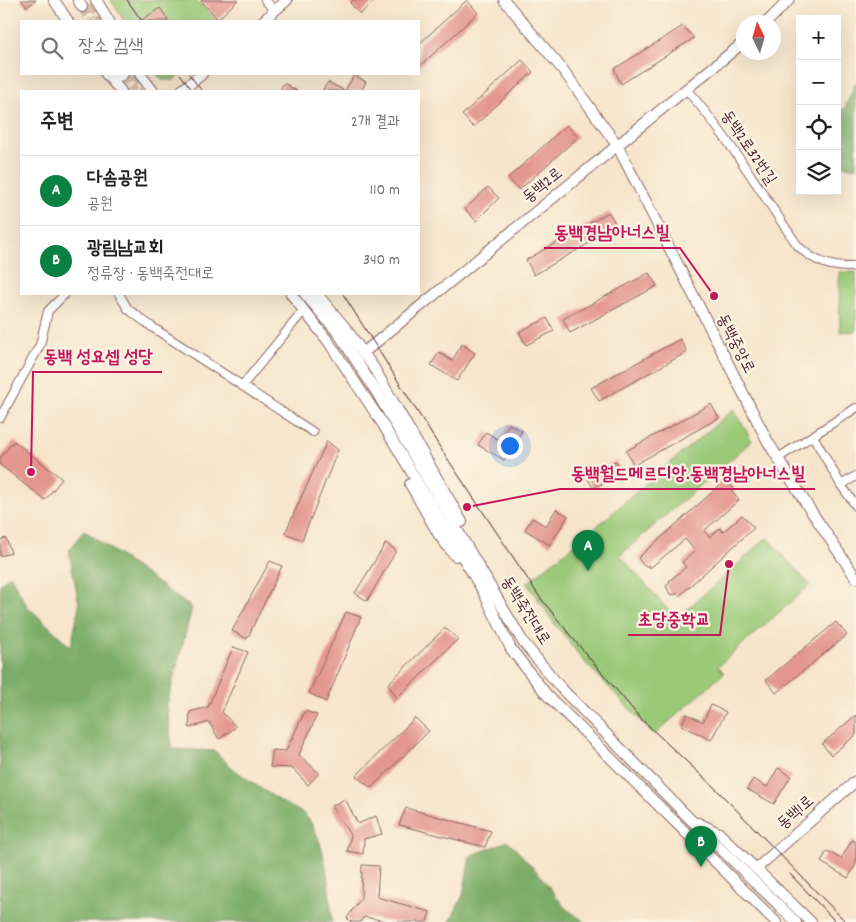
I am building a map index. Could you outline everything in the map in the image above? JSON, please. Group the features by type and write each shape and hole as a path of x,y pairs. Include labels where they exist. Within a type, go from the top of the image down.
{"main road":[{"path":"54,0 67,20"},
{"path":"264,20 287,0"},
{"name":"동백중앙로","path":"504,0 563,70 617,145 760,426 818,522 856,578"},
{"path":"775,15 789,0"},
{"path":"87,2 108,20"},
{"name":"동백2로","path":"363,353 736,48"},
{"path":"108,75 113,78 122,75"},
{"path":"108,75 119,90"},
{"path":"141,75 152,90"},
{"path":"182,90 201,75"},
{"path":"285,295 342,370 380,429 439,535 484,593"},
{"name":"동백죽전대로","path":"292,295 328,341 382,423 484,593 511,649 547,694 776,922"},
{"name":"동백죽전대로","path":"306,295 339,334 377,393 523,642 560,687 690,819 796,922"},
{"path":"318,295 344,326 363,353 400,412 470,537 489,582"},
{"name":"동백1로","path":"757,868 856,781"},
{"path":"690,819 719,833 811,922"},
{"path":"738,885 769,922"}],"street":[{"path":"264,0 275,11"},
{"name":"동백2로32번길","path":"686,89 707,112 802,250 815,260 825,264 842,268 856,267"},
{"path":"0,418 40,345 48,312 64,295"},
{"path":"120,295 128,309 152,327 313,432"},
{"path":"242,386 300,315"},
{"path":"778,458 856,408"},
{"path":"813,436 841,485 856,506"},
{"path":"841,485 856,476"}],"green space":[{"path":"111,0 197,0 216,20 123,20"},
{"path":"158,75 179,75 174,80 162,80"},
{"path":"856,82 856,168 845,166 841,163 841,110 845,108"},
{"path":"839,272 856,272 856,331 840,332"},
{"path":"734,409 752,441 620,555 676,619 767,538 810,585 718,666 724,673 654,735 583,660 554,623 527,583 608,517"},
{"path":"84,530 192,608 167,704 172,749 215,751 248,780 305,815 318,837 326,866 332,922 0,922 0,584 10,575 28,607 71,647 79,605 69,551"},
{"path":"508,841 540,875 565,908 585,922 450,922 463,895 470,856"}],"building":[{"path":"21,0 36,0 27,7"},
{"path":"202,0 238,0 218,19"},
{"path":"353,0 376,0 360,14 350,3"},
{"path":"467,0 478,13 420,66 420,43"},
{"path":"160,8 168,20 142,20"},
{"path":"683,26 694,38 621,84 614,69"},
{"path":"522,60 533,72 473,127 462,115"},
{"path":"354,75 366,82 362,90 346,90"},
{"path":"328,82 343,90 323,90"},
{"path":"284,83 295,90 280,90"},
{"path":"567,125 578,137 519,190 508,178"},
{"path":"488,187 499,198 476,221 465,209"},
{"path":"609,212 617,227 534,275 526,260"},
{"path":"649,273 657,286 570,333 563,319"},
{"path":"547,318 554,331 526,345 519,332"},
{"path":"680,339 687,352 599,401 591,388"},
{"path":"462,344 475,353 457,381 431,365 439,352 452,361"},
{"path":"711,404 719,418 634,465 626,451"},
{"path":"509,424 522,431 504,460 478,445 486,432 499,440"},
{"path":"14,441 62,479 45,500 0,465 0,458"},
{"path":"327,441 338,450 302,540 285,533"},
{"path":"616,461 622,474 593,488 586,475"},
{"path":"726,480 734,489 732,491 739,500 704,531 710,537 720,528 723,532 742,515 754,528 679,596 677,593 674,595 670,594 666,586 670,583 669,581 686,567 682,562 695,551 685,539 650,568 648,565 646,567 643,565 638,558"},
{"path":"556,509 568,516 550,545 525,530 532,518 546,526"},
{"path":"6,538 11,553 0,556 0,540"},
{"path":"386,543 396,551 367,601 355,593"},
{"path":"270,561 282,566 247,639 232,631"},
{"path":"346,612 361,617 326,702 309,693"},
{"path":"836,622 847,635 776,693 766,680"},
{"path":"445,628 458,639 397,698 388,684"},
{"path":"233,647 248,652 222,712 236,727 219,739 209,722 189,728 190,712 208,707"},
{"path":"711,705 726,712 711,740 681,725 687,714 703,722"},
{"path":"305,711 317,715 299,755 319,773 308,785 292,768 270,767 273,750 286,751"},
{"path":"856,715 856,735 831,755 822,744"},
{"path":"415,718 429,731 371,788 356,776"},
{"path":"778,768 791,776 774,804 747,789 753,779 767,787"},
{"path":"345,799 358,824 376,816 382,834 364,839 363,854 347,851 351,836 331,806"},
{"path":"406,808 491,831 485,847 399,825"},
{"path":"852,840 856,842 856,864 848,878 821,862 827,851 841,859"},
{"path":"362,865 379,866 377,897 430,912 427,922 392,922 364,917 360,922 351,922 347,918 361,898"}],"tunnel":[{"path":"92,3 101,20"},
{"path":"82,7 90,20"},
{"path":"124,75 133,90"},
{"path":"135,75 144,90"}],"tram line":[{"path":"127,0 141,20"},
{"path":"181,75 192,90"},
{"path":"190,75 201,90"},
{"path":"344,295 441,449 539,596 570,635 641,719 715,788 846,922"},
{"path":"790,874 836,922"}],"place":[{"name":"동백경남아너스빌","path":"714,296"},
{"name":"동백 성요셉 성당","path":"31,472"},
{"name":"동백월드메르디앙.동백경남아너스빌","path":"467,507"},
{"name":"초당중학교","path":"729,564"},
{"name":"다솜공원","path":"588,571"},
{"name":"광림남교회","path":"701,867"}]}
